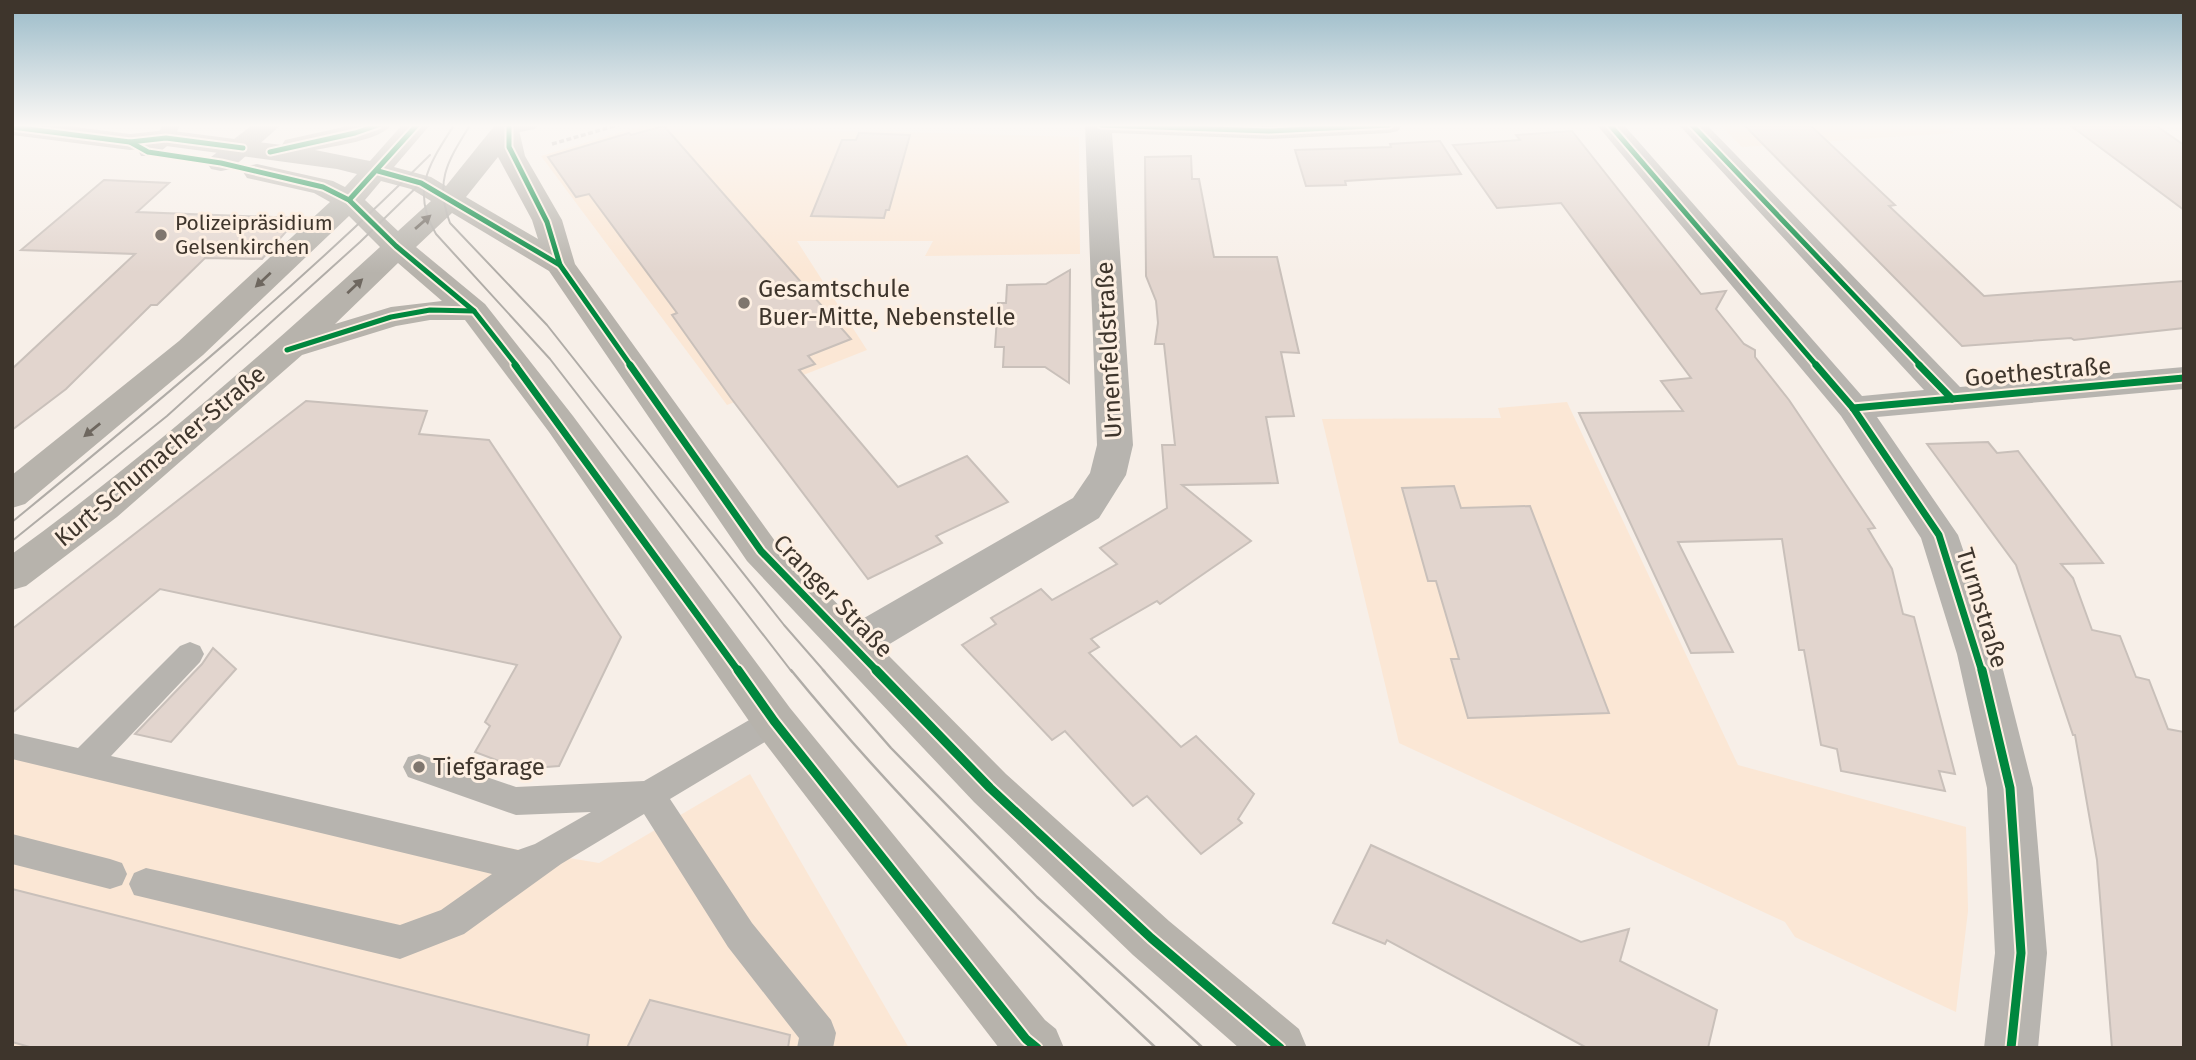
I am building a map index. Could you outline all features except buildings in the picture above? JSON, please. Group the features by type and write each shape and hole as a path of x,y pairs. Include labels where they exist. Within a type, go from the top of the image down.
{"main road":[{"path":"300,174 349,200 396,246 474,311 561,424 774,721 1026,1039 1037,1048"},
{"path":"12,495 191,348 375,174"},
{"name":"Cranger Straße","path":"390,174 421,183 504,229 528,248 560,265 761,551 990,788 1151,938 1280,1048"},
{"name":"Kurt-Schumacher-Straße","path":"12,575 104,507 287,350 474,174"},
{"path":"530,174 560,265"},
{"path":"287,350 391,317 430,310 474,311"}],"street":[{"name":"Urnenfeldstraße","path":"853,645 1086,508 1108,475 1115,444 1101,174"},
{"name":"Turmstraße","path":"1652,174 1853,408 1939,535 1978,654 2010,788 2021,953 2011,1048"},
{"path":"1739,174 1952,399"},
{"name":"Goethestraße","path":"1853,408 2184,378"}],"lane":[{"path":"83,764 190,654"},
{"path":"146,884 400,942 453,922 549,853 774,721"},
{"path":"12,746 518,865 549,853"},
{"path":"419,767 516,801 649,795"},
{"path":"649,795 740,935 818,1033 815,1048"},
{"path":"12,849 110,874"}],"shaded area":[{"name":"Gesamtschule Buer-Mitte, Nebenstelle","path":"555,174 1079,174 1080,254 925,256 933,241 797,241 867,350 727,405"},
{"path":"1567,402 1738,765 1966,827 1968,911 1956,1012 1795,937 1785,922 1399,743 1322,419 1501,418 1498,408"},
{"path":"12,737 515,849 599,863 750,774 909,1048 12,1048"}],"tram line":[{"path":"12,522 278,298 410,174"},
{"path":"427,174 424,204 436,234 550,359 792,672"},
{"path":"445,174 443,195 450,223 547,325 784,625 825,672"},
{"path":"12,541 167,416 360,242 425,179"},
{"path":"791,670 877,770 967,865 1156,1048"},
{"path":"823,670 891,748 1037,897 1203,1048"}],"cycle path":[{"path":"270,174 323,187 349,200 396,246 474,311 561,424 774,721 1026,1039 1037,1048"},
{"path":"349,200 372,174"},
{"path":"390,174 421,183 560,265 761,551 990,788 1151,938 1280,1048"},
{"path":"520,174 547,222 560,265"},
{"path":"1652,174 1853,408 1939,535 1978,654 2010,788 2021,953 2011,1048"},
{"path":"1739,174 1952,399"},
{"path":"287,350 391,317 430,310 474,311"},
{"path":"1853,408 2184,378"}],"place":[{"name":"Polizeipräsidium Gelsenkirchen","path":"161,235"},
{"name":"Gesamtschule Buer-Mitte, Nebenstelle","path":"744,303"},
{"name":"Tiefgarage","path":"419,767"}]}
